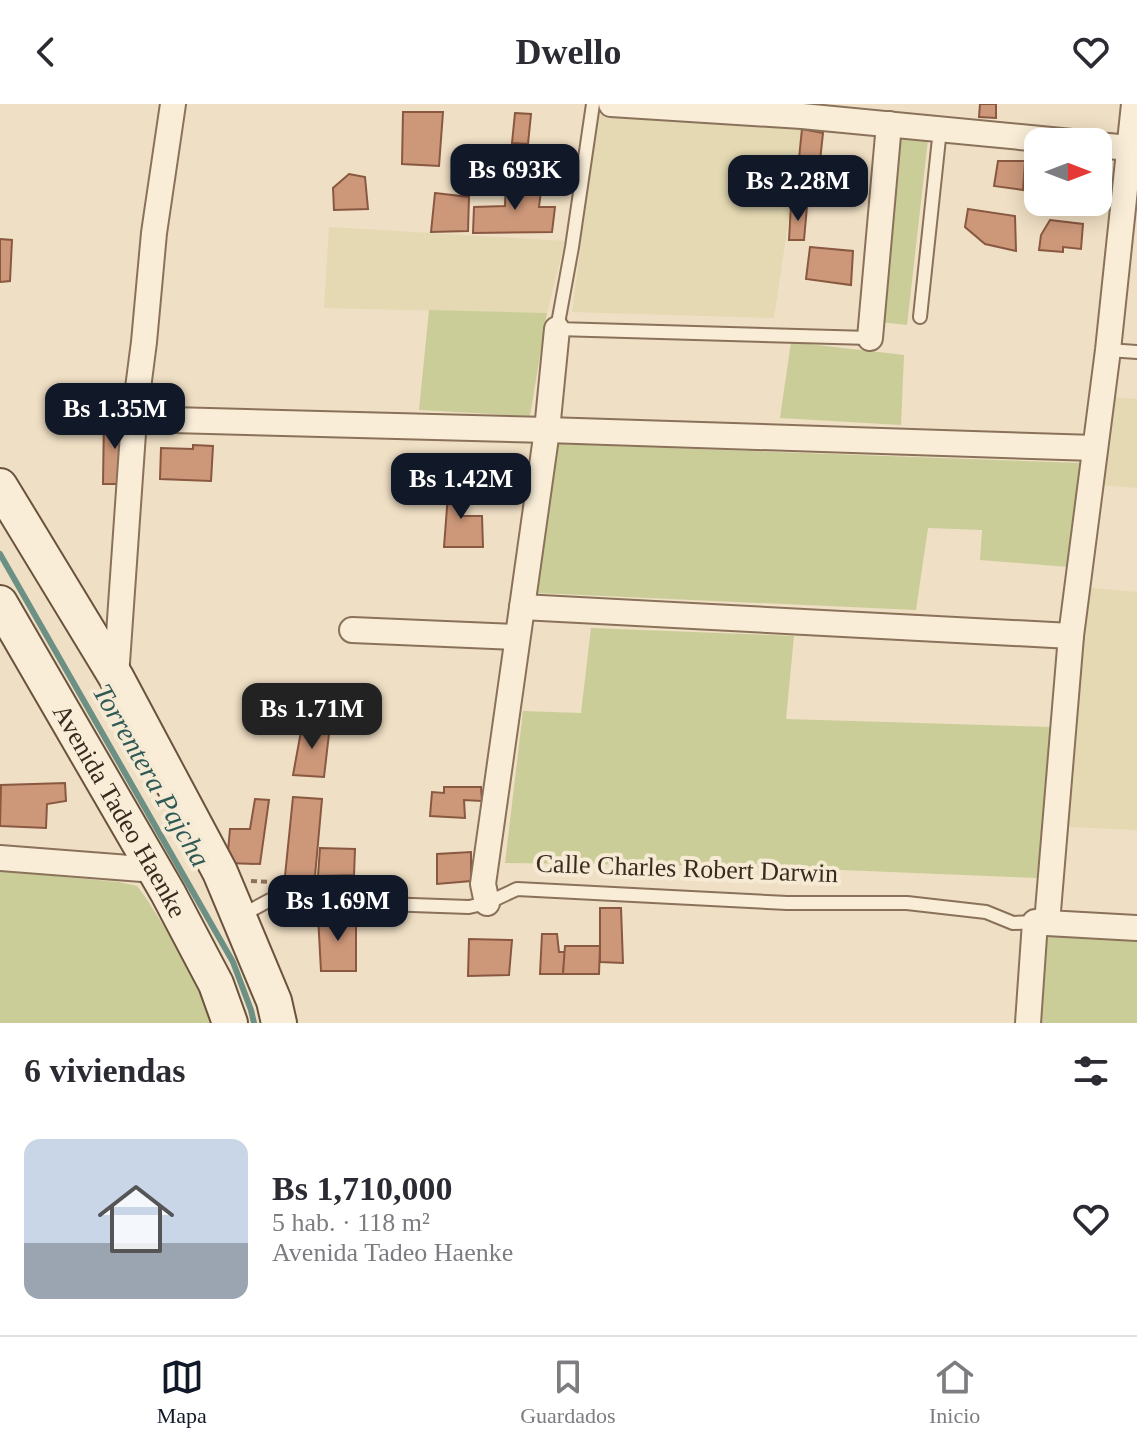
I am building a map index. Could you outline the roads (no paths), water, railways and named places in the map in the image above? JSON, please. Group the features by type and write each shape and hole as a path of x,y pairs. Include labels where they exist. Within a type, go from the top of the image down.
{"main road":[{"name":"Avenida Tadeo Haenke","path":"0,486 116,677 220,872 274,1001 279,1023"},
{"name":"Avenida Tadeo Haenke","path":"0,603 155,870 216,984 230,1023"}],"street":[{"path":"116,677 134,419 154,233 173,104"},
{"path":"611,104 802,116 1024,137"},
{"path":"1028,1023 1071,636 1135,112"},
{"path":"870,338 889,124"},
{"path":"1112,146 1129,148"},
{"path":"487,903 483,884 547,430 557,329"},
{"path":"134,419 1095,448"},
{"path":"522,607 1071,636"},
{"path":"352,630 517,637"},
{"path":"0,858 155,870"},
{"name":"Calle Charles Robert Darwin","path":"1041,922 1137,928"}],"lane":[{"path":"593,104 557,329 870,338"},
{"path":"920,317 940,129"},
{"path":"1108,350 1137,352"},
{"name":"Calle Charles Robert Darwin","path":"239,917 270,900 469,907 487,903 517,889 787,903 907,903 986,912 1013,923 1041,922"}],"waterway":[{"name":"Torrentera Pajcha","path":"0,554 233,962 254,1023"}]}
